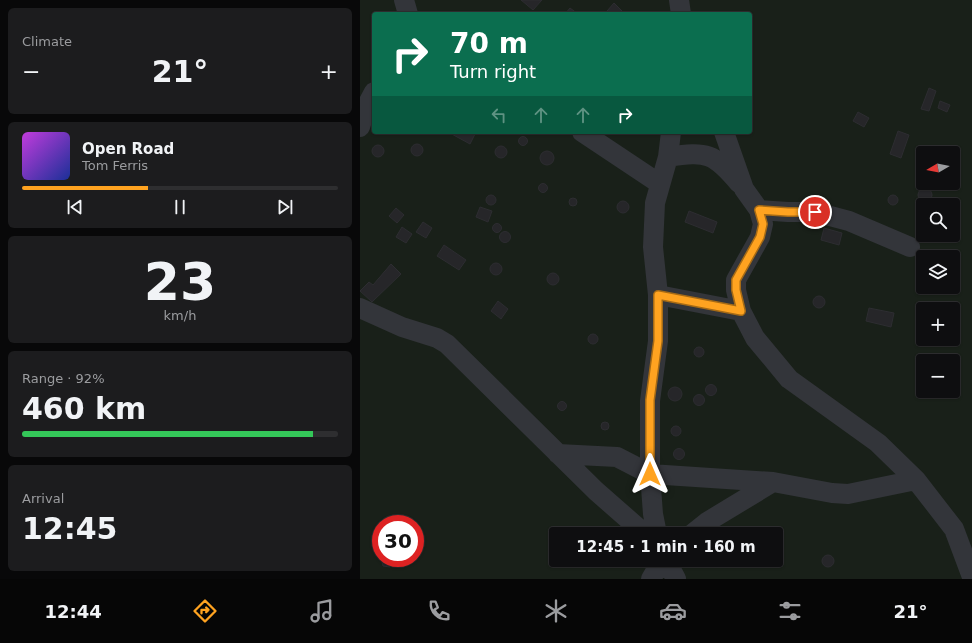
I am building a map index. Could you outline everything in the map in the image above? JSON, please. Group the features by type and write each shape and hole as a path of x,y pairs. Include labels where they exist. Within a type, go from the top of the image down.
{"street":[{"path":"404,0 407,12"},
{"path":"360,127 366,106 372,96"},
{"path":"585,134 660,184"},
{"path":"656,527 653,514 650,474 650,400 658,341 658,295 653,247 655,203 668,157 670,134"},
{"path":"725,134 744,189"},
{"path":"668,157 686,154 706,154 720,163 744,189 759,210 763,224 760,237 736,280 736,290 741,311 754,338 789,379 878,443 916,480 954,529 972,577"},
{"path":"759,210 815,212 849,221 910,247"},
{"path":"658,295 741,311"},
{"path":"360,308 402,328 437,338 447,344 558,454 637,527"},
{"path":"558,454 617,457 650,474 773,482 832,493 848,494 916,480"},
{"path":"700,527 773,482"},
{"path":"652,579 658,567"},
{"path":"670,567 676,579"}],"shaded area":[{"path":"360,0 972,0 972,579 360,579"}],"building":[{"path":"521,0 542,0 533,10"},
{"path":"614,3 623,12 608,12 607,11"},
{"path":"570,8 575,12 567,12"},
{"path":"929,88 936,91 929,111 921,109"},
{"path":"940,101 950,105 947,112 938,108"},
{"path":"858,112 869,118 864,127 853,121"},
{"path":"898,131 909,135 901,158 890,154"},
{"path":"452,134 475,134 470,144"},
{"path":"523,136 528,141 523,146 518,141"},
{"path":"415,144 419,144 423,150 419,156 415,156 411,152 411,148"},
{"path":"376,145 380,145 384,151 380,157 376,157 372,153 372,149"},
{"path":"501,146 505,148 507,152 505,156 501,158 497,156 495,152 497,148"},
{"path":"544,151 550,151 554,155 554,161 550,165 544,165 540,161 540,155"},
{"path":"543,183 548,188 543,193 538,188"},
{"path":"920,190 930,190 932,192 932,198 918,198 918,192"},
{"path":"491,195 496,200 491,205 486,200"},
{"path":"891,195 895,195 897,196 897,204 891,205 888,202 888,198"},
{"path":"571,198 575,198 577,202 575,206 571,206 569,204 569,200"},
{"path":"625,201 628,202 628,212 621,213 618,212 617,205 618,202"},
{"path":"480,207 492,211 488,222 476,217"},
{"path":"396,208 404,215 397,223 389,216"},
{"path":"689,211 717,222 713,233 685,222"},
{"path":"423,222 432,228 426,238 416,232"},
{"path":"495,224 499,224 501,228 499,232 495,232 493,230 493,226"},
{"path":"402,227 412,234 406,243 396,237"},
{"path":"824,228 842,233 839,245 821,240"},
{"path":"505,231 509,233 511,237 509,241 505,243 501,241 499,237 501,233"},
{"path":"444,245 466,260 459,270 437,256"},
{"path":"494,263 498,263 502,269 498,275 494,275 490,271 490,267"},
{"path":"391,264 401,274 372,302 360,291 369,282 373,285"},
{"path":"553,273 557,275 559,279 557,283 553,285 549,283 547,279 549,275"},
{"path":"821,296 824,297 824,307 817,308 814,307 813,300 814,297"},
{"path":"498,301 508,309 501,319 491,311"},
{"path":"869,308 894,313 891,327 866,321"},
{"path":"591,334 595,334 598,339 595,344 591,344 588,341 588,337"},
{"path":"697,347 701,347 703,348 703,356 697,357 694,354 694,350"},
{"path":"711,384 715,386 717,390 715,394 711,396 707,394 705,390 707,386"},
{"path":"675,387 680,389 682,394 680,399 675,401 670,399 668,394 670,389"},
{"path":"697,395 701,395 703,396 703,404 697,405 694,402 694,398"},
{"path":"560,402 564,402 566,406 564,410 560,410 558,408 558,404"},
{"path":"603,422 607,422 609,426 607,430 603,430 601,428 601,424"},
{"path":"676,426 681,431 676,436 671,431"},
{"path":"677,449 681,449 683,450 683,458 677,459 674,456 674,452"},
{"path":"828,555 832,557 834,561 832,565 828,567 824,565 822,561 824,557"}],"route":[{"path":"650,474 650,400 658,341 658,295 741,311 736,290 736,280 760,237 763,224 759,210 815,212"}]}
